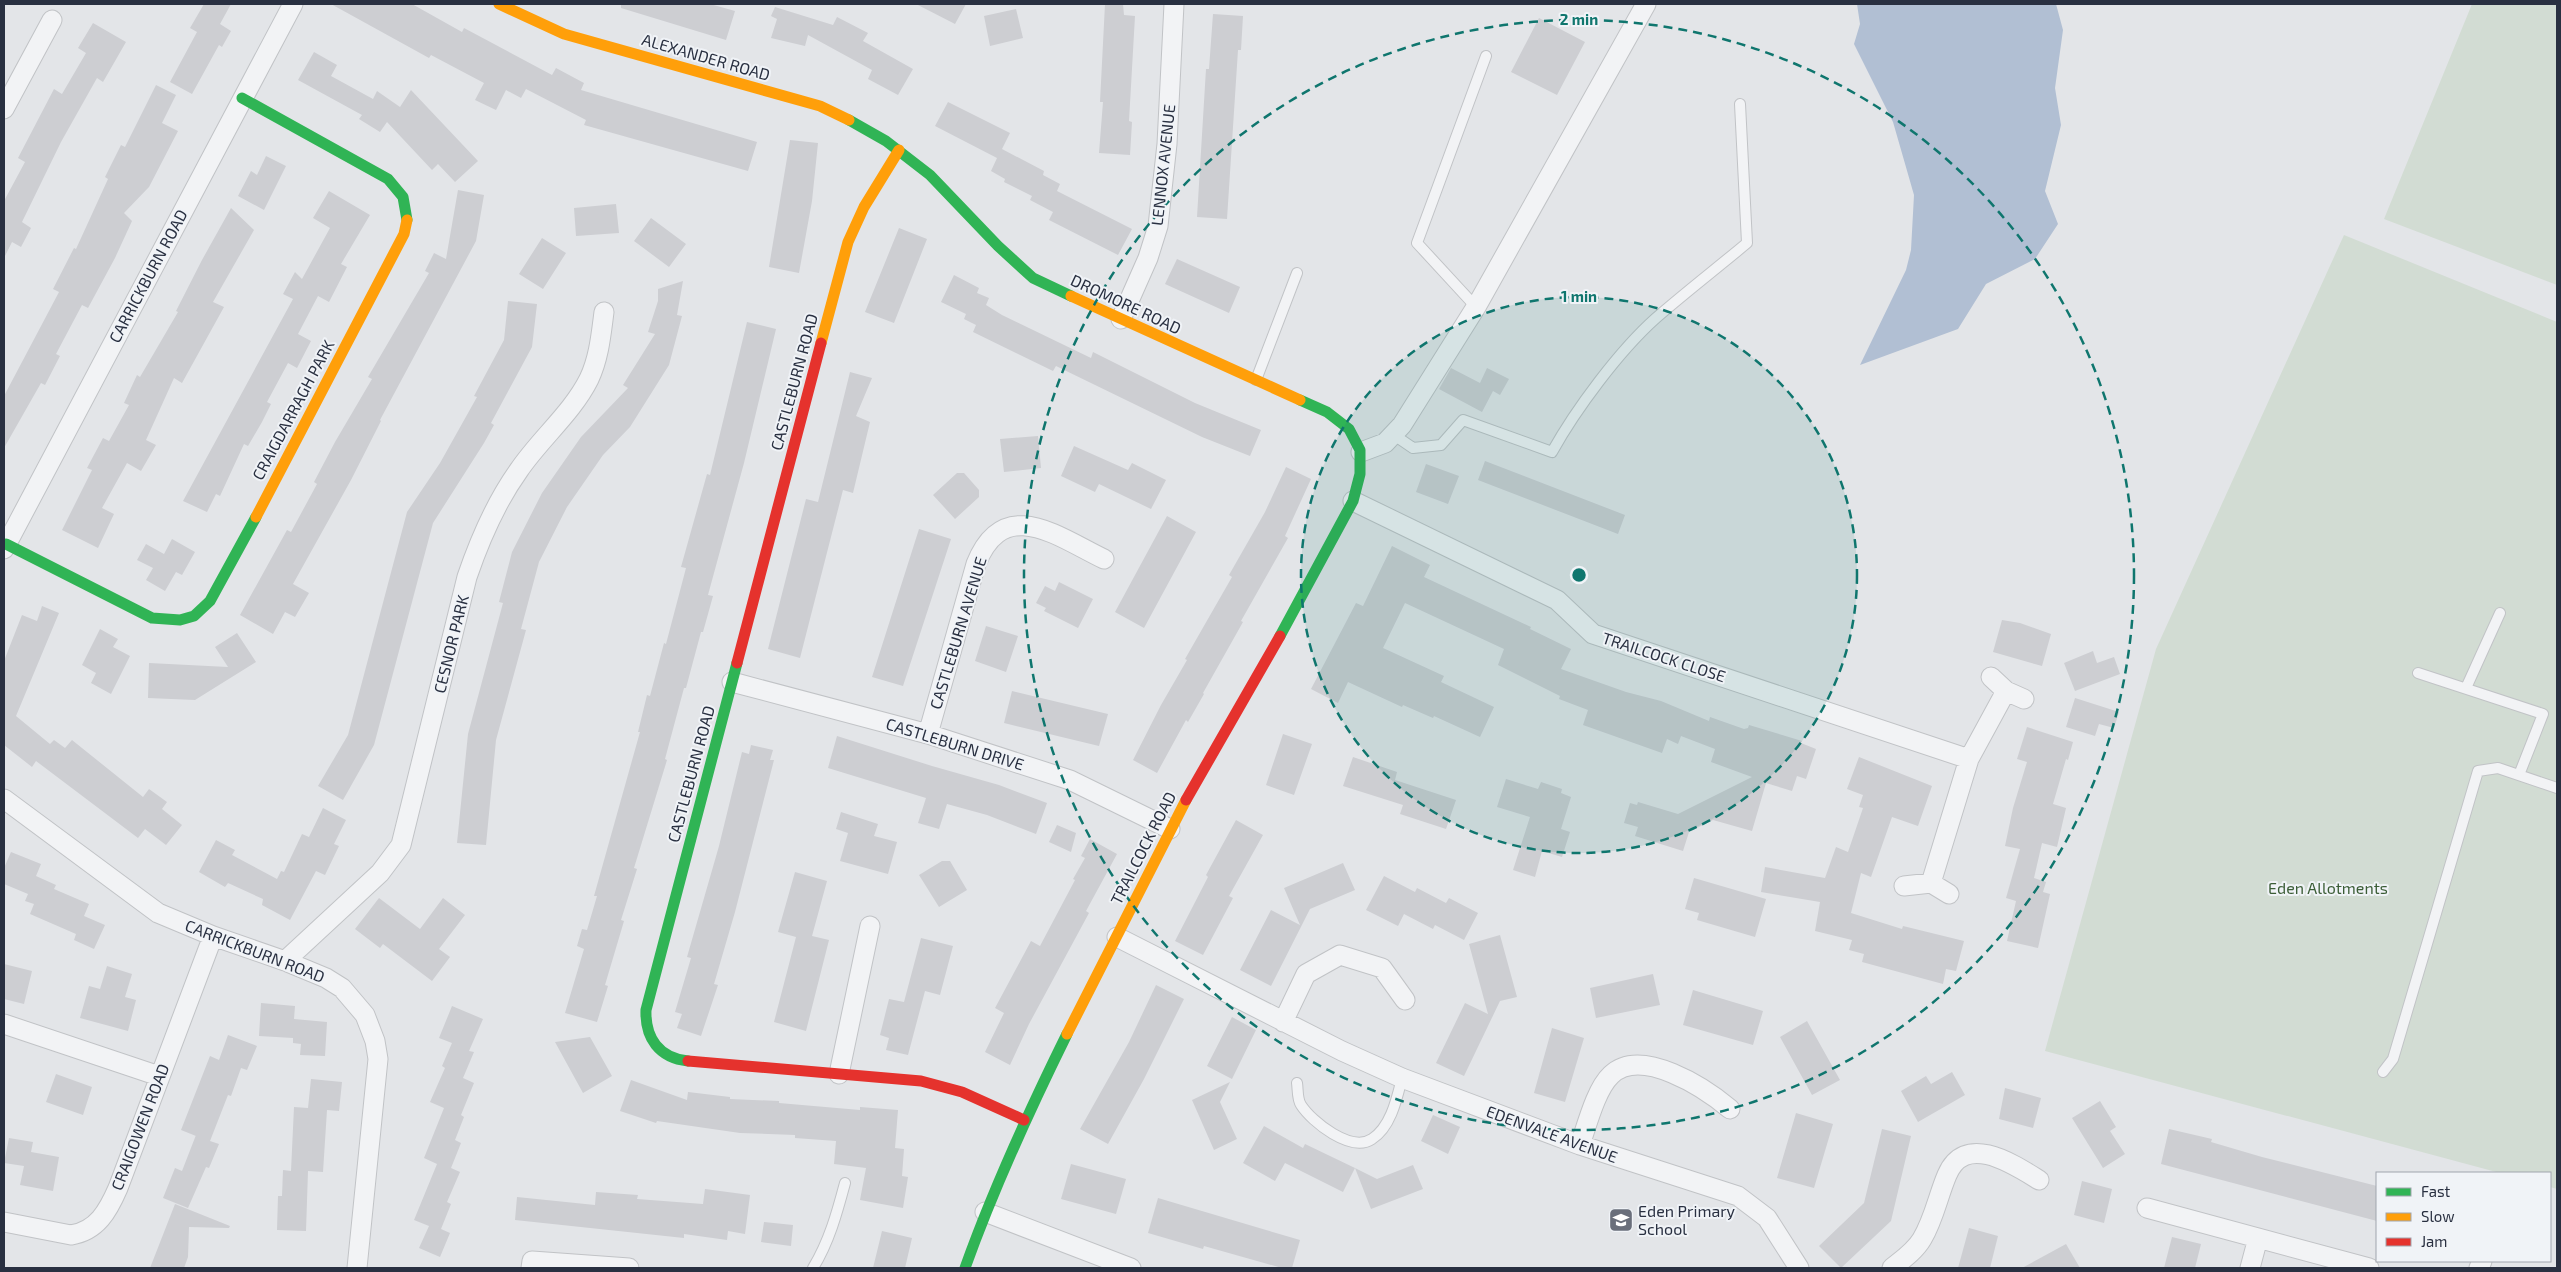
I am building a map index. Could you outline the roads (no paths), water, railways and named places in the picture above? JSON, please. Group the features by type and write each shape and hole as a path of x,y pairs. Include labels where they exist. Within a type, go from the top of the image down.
{"street":[{"name":"CARRICKBURN ROAD","path":"5,547 293,4"},
{"name":"LENNOX AVENUE","path":"1121,319 1148,258 1158,226 1166,153 1174,4"},
{"path":"1361,452 1385,443 1394,435 1476,307 1646,4"},
{"name":"ALEXANDER ROAD","path":"507,5 564,34 820,106 845,117 899,150"},
{"path":"4,109 52,20"},
{"name":"CRAIGDARRAGH PARK","path":"5,547 152,618 180,620 194,616 210,601 218,589 404,234 408,217 405,198 388,179 242,98"},
{"name":"DROMORE ROAD","path":"899,150 944,188 999,248 1033,278 1339,419 1354,435 1361,452"},
{"name":"CASTLEBURN ROAD","path":"899,150 864,207 848,242 648,1000 646,1028 661,1051 679,1060 886,1077 935,1084 980,1099 1024,1120"},
{"name":"CESNOR PARK","path":"285,961 380,873 401,845 476,550 492,515 517,472 587,383 598,355 604,312"},
{"name":"TRAILCOCK ROAD","path":"965,1268 985,1212 1024,1120 1170,829 1211,754 1257,680 1353,501 1361,475 1361,452"},
{"name":"TRAILCOCK CLOSE","path":"1353,501 1557,600 1594,634 1969,758"},
{"name":"CASTLEBURN AVENUE","path":"928,734 976,564 993,536 1008,526 1028,525 1040,528 1104,559"},
{"path":"1991,677 2006,691 2024,699"},
{"name":"CASTLEBURN DRIVE","path":"732,682 928,734 1070,780 1170,829"},
{"path":"1931,883 1969,758 2006,691"},
{"name":"CARRICKBURN ROAD","path":"4,799 158,913 213,936 285,961 326,978 342,988 365,1015 375,1041 378,1071 357,1268"},
{"path":"1904,886 1931,883 1949,894"},
{"path":"839,1074 870,926"},
{"name":"CRAIGOWEN ROAD","path":"5,1225 61,1234 81,1233 93,1227 112,1202 213,936"},
{"name":"EDENVALE AVENUE","path":"1117,937 1283,1022 1402,1078 1580,1145 1738,1196 1767,1218 1799,1268"},
{"path":"1283,1022 1306,974 1340,955 1382,968 1405,1000"},
{"path":"4,1024 159,1076"},
{"path":"1580,1145 1605,1081 1621,1067 1633,1064 1656,1068 1695,1085 1730,1109"},
{"path":"1892,1268 1905,1258 1923,1238 1948,1173 1961,1157 1976,1153 1994,1156 2016,1166 2038,1180"},
{"path":"2147,1208 2369,1268"},
{"path":"985,1212 1101,1263 1131,1268"},
{"path":"2250,1268 2258,1238"},
{"path":"532,1265 630,1268"}],"lane":[{"path":"1476,307 1418,243 1486,56"},
{"path":"1394,435 1413,448 1441,445 1463,420 1552,452 1565,428 1616,363 1655,319 1748,243 1740,104"},
{"path":"1255,380 1297,273"},
{"path":"2466,688 2500,613"},
{"path":"2418,673 2543,714 2519,775"},
{"path":"2383,1072 2393,1059 2478,771 2498,768 2557,788"},
{"path":"1297,1082 1300,1103 1314,1121 1335,1135 1355,1143 1372,1140 1385,1125 1395,1104 1402,1078"},
{"path":"813,1268 821,1255 836,1218 844,1183"}],"water":[{"path":"1857,4 2056,4 2063,30 2055,88 2061,125 2045,191 2058,224 2035,259 1986,284 1958,329 1860,365 1906,270 1911,250 1914,195 1893,122 1854,44 1860,24"}],"place":[{"name":"Eden Primary School","path":"1621,1220"}],"park label":[{"name":"Eden Allotments","path":"2328,888"}]}
